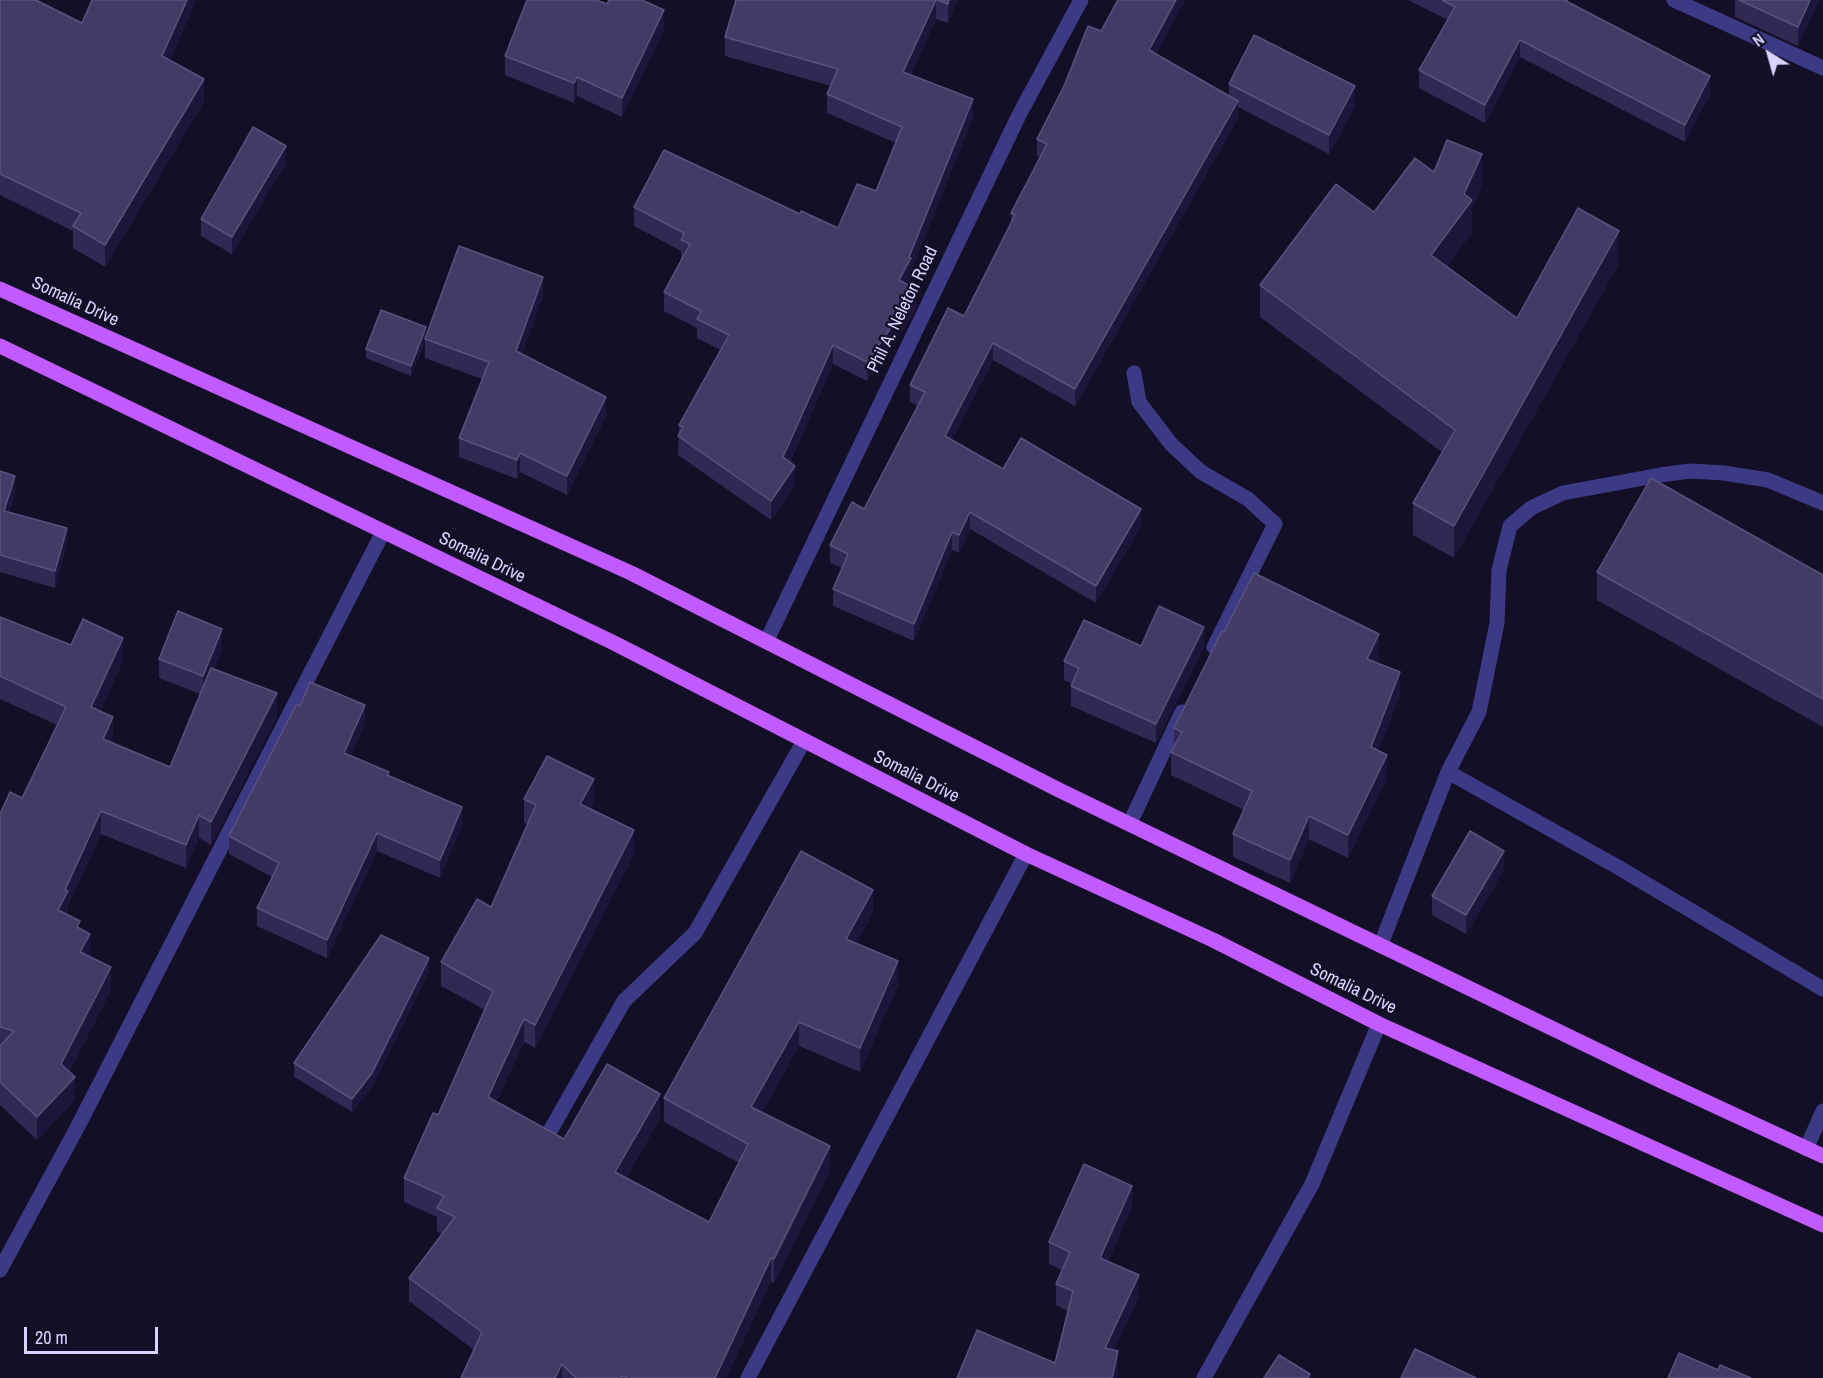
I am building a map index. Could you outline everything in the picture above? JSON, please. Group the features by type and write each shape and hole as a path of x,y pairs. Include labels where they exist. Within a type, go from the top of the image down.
{"main road":[{"name":"Somalia Drive","path":"0,289 631,573 1061,791 1646,1074 1823,1156"},
{"name":"Somalia Drive","path":"0,346 614,643 1026,854 1213,940 1379,1024 1823,1225"}],"street":[{"name":"Phil A. Neleton Road","path":"767,640 1019,115 1081,0"},
{"path":"1683,2 1823,69"},
{"path":"1134,373 1139,402 1171,444 1201,472 1248,499 1275,524 1206,664"},
{"path":"1381,944 1448,772 1479,712 1497,623 1499,570 1510,526 1531,508 1563,493 1660,474 1690,471 1724,473 1768,480 1823,503"},
{"path":"0,1270 77,1128 384,532"},
{"path":"1130,824 1148,781 1191,695"},
{"path":"550,1131 624,1001 695,933 804,741"},
{"path":"1448,772 1616,866 1823,989"},
{"path":"748,1378 1026,854"},
{"path":"1204,1378 1312,1184 1379,1024"},
{"path":"1806,1149 1823,1111"}],"building":[{"path":"0,0 36,0 82,23 92,0 187,0 162,56 204,79 105,245 73,226 81,213 0,174"},
{"path":"527,0 596,0 607,4 609,0 642,0 664,10 622,98 577,77 574,83 505,56"},
{"path":"736,0 936,0 903,72 973,99 909,257 911,258 899,280 916,289 911,299 867,362 833,345 783,457 795,466 771,501 678,436 683,427 679,425 729,335 697,319 701,311 664,292 690,244 681,240 684,233 634,207 664,150 800,214 801,211 838,228 857,184 876,191 902,127 827,94 838,69 725,37"},
{"path":"937,0 949,0 948,4"},
{"path":"1118,0 1176,0 1149,50 1238,101 1075,389 993,343 945,436 1003,469 1021,438 1141,509 1096,586 970,512 959,535 952,532 914,624 833,589 848,554 830,545 852,502 864,509 925,392 910,385 948,308 964,316 1015,215 1011,213 1047,144 1037,139 1064,86 1088,26 1101,31"},
{"path":"1442,0 1567,0 1710,76 1685,125 1520,40 1485,105 1419,70 1455,7"},
{"path":"1739,0 1810,0 1798,27"},
{"path":"1254,35 1355,86 1329,135 1229,84"},
{"path":"253,127 286,146 232,237 201,219"},
{"path":"1447,140 1482,154 1464,194 1472,200 1431,255 1517,318 1578,208 1619,231 1454,526 1413,503 1455,430 1260,285 1336,184 1374,212 1415,158 1434,172"},
{"path":"459,246 543,277 516,351 606,397 567,476 520,453 517,460 459,438 489,362 425,339"},
{"path":"381,310 426,327 411,366 366,349"},
{"path":"0,471 15,476 4,511 67,528 55,571 0,555"},
{"path":"1651,478 1823,575 1823,699 1597,572"},
{"path":"1254,573 1379,634 1367,659 1400,672 1371,747 1387,755 1348,835 1309,816 1290,860 1233,834 1252,791 1171,752 1182,732 1174,728 1222,631 1224,632"},
{"path":"1159,606 1204,627 1156,724 1071,686 1079,668 1064,661 1084,620 1141,646"},
{"path":"178,611 222,629 203,676 159,659"},
{"path":"0,617 71,645 83,619 123,638 91,707 113,717 103,739 170,767 211,668 277,693 211,822 199,815 186,845 101,811 58,910 80,921 77,927 90,934 80,952 111,967 61,1064 75,1077 37,1117 0,1082 0,1046 14,1031 0,1027 0,814 10,792 22,798 66,707 0,676"},
{"path":"310,682 365,705 344,753 389,772 387,775 462,807 440,860 377,833 327,940 257,908 279,863 229,836 296,705 300,706"},
{"path":"547,756 594,779 580,804 634,830 535,1025 524,1019 488,1097 564,1139 607,1064 660,1094 615,1172 709,1222 748,1144 664,1098 801,851 873,890 846,939 898,961 860,1048 799,1022 751,1107 830,1146 774,1259 771,1258 715,1378 628,1378 623,1376 620,1378 576,1378 562,1364 555,1378 461,1378 482,1332 409,1278 455,1217 437,1208 444,1196 404,1178 433,1113 438,1115 493,991 441,962 477,899 491,907 536,805 524,799"},
{"path":"1470,831 1504,851 1466,915 1432,896"},
{"path":"381,935 429,958 372,1073 352,1099 294,1063"},
{"path":"1084,1164 1132,1186 1100,1258 1139,1275 1105,1348 1118,1351 1112,1378 957,1378 977,1330 1055,1363 1073,1291 1056,1284 1070,1252 1049,1242"},
{"path":"1415,1349 1476,1378 1401,1378"},
{"path":"1679,1353 1718,1370 1720,1365 1751,1378 1668,1378"},
{"path":"1279,1355 1310,1374 1308,1378 1264,1378"}]}
